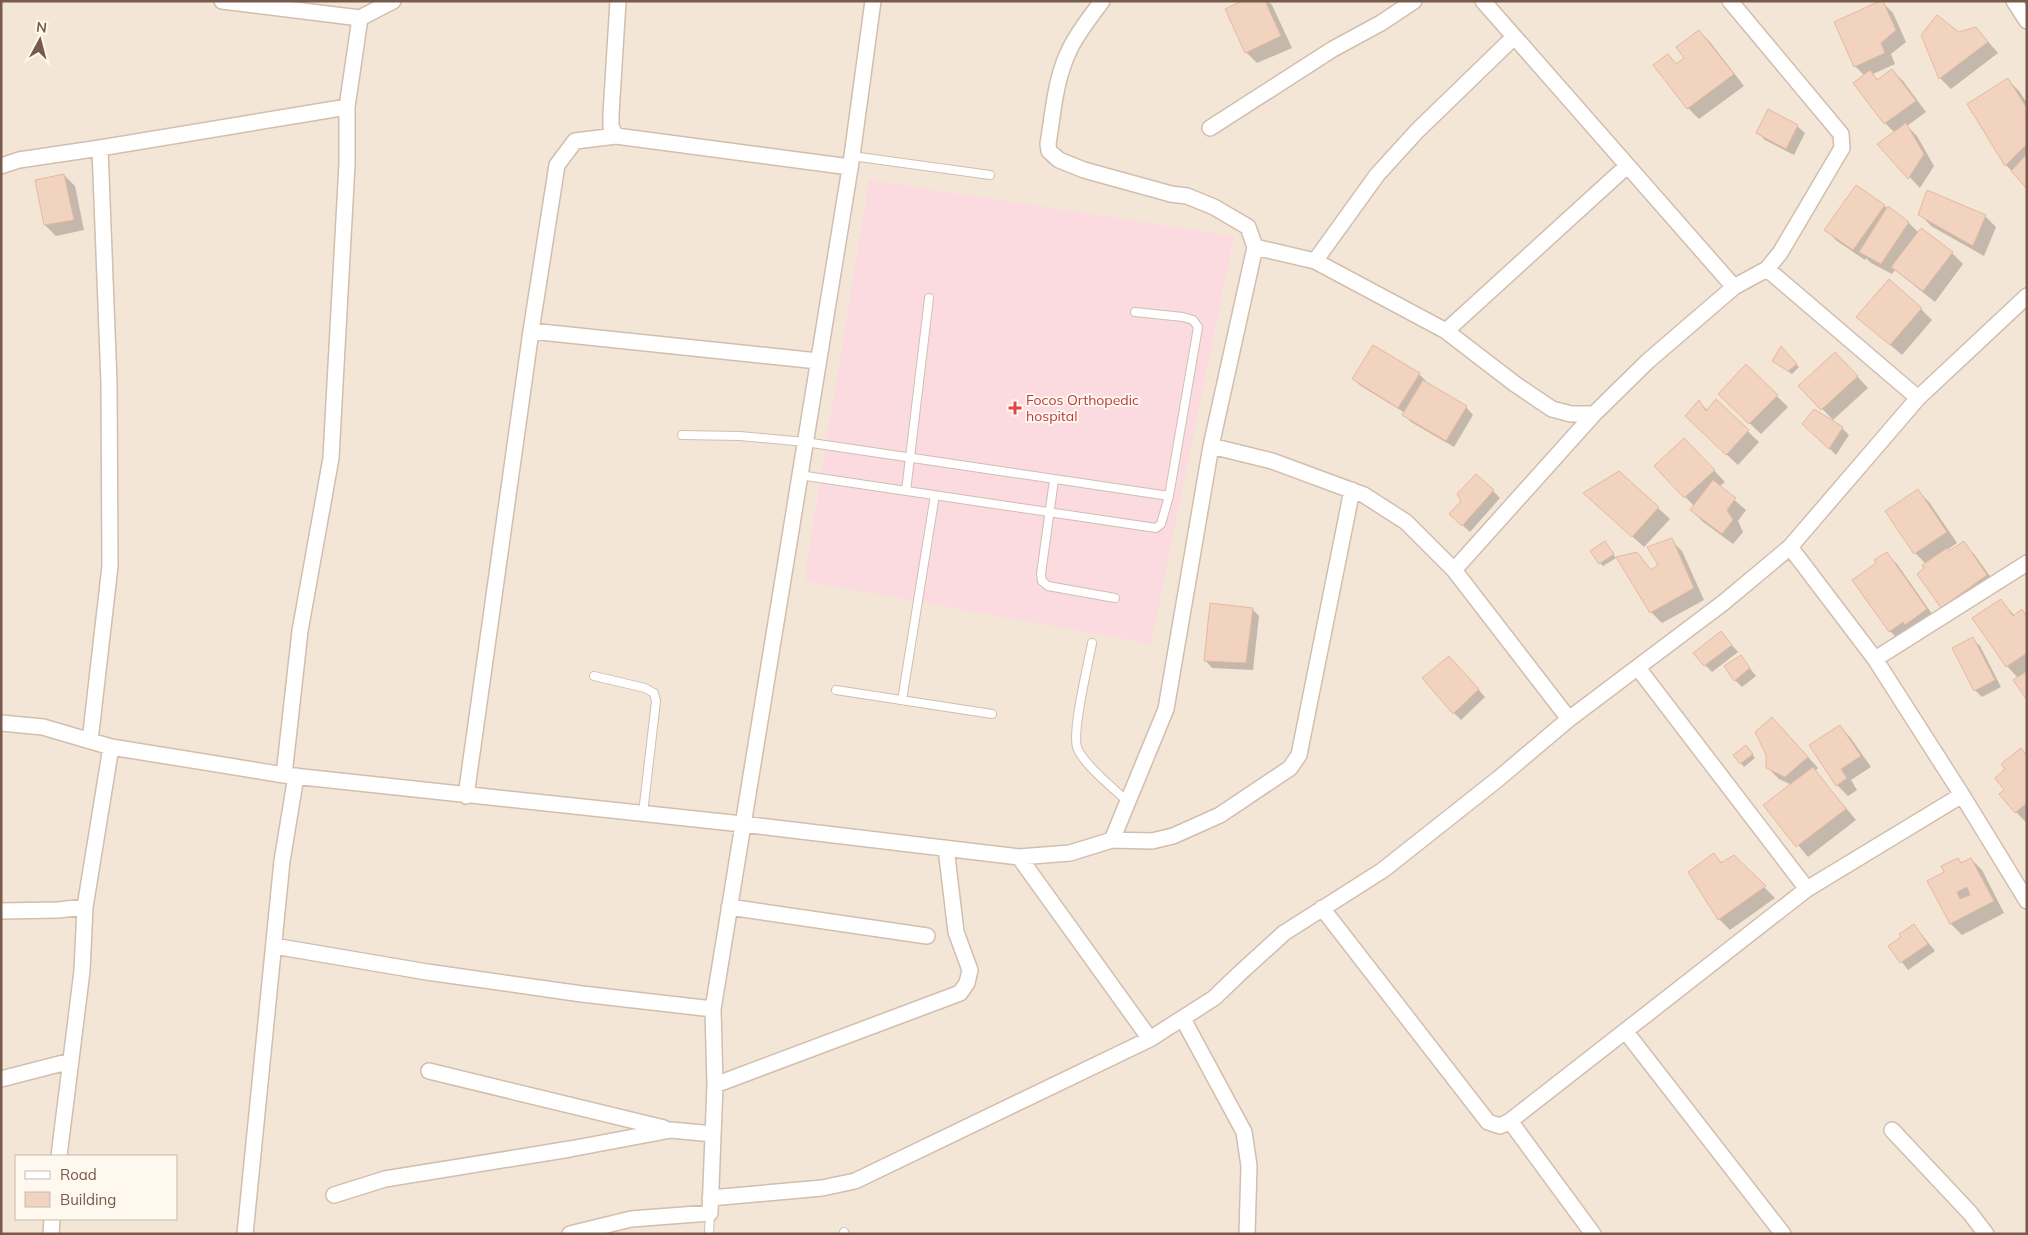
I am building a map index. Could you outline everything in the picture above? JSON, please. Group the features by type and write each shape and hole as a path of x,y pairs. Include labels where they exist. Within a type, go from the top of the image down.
{"street":[{"path":"222,1 360,18 393,1"},
{"path":"616,136 611,127 611,114 618,1"},
{"path":"710,1205 715,1085 713,1009 851,162 873,1"},
{"path":"1102,1 1075,39 1067,55 1056,94 1048,144 1049,151 1059,160 1084,170 1171,194 1186,196 1214,207 1248,227 1256,247 1211,446 1166,709 1112,840"},
{"path":"1210,128 1333,49 1381,24 1414,1"},
{"path":"1483,1 1734,287"},
{"path":"1454,570 1594,414 1648,361 1734,287 1767,270 1780,253 1842,148 1841,134 1730,1"},
{"path":"2014,1 2027,21"},
{"path":"245,1234 290,775 300,631 331,458 347,164 347,107 360,18"},
{"path":"1315,261 1377,175 1417,131 1514,37"},
{"path":"1,166 19,160 347,107"},
{"path":"466,796 531,331 557,165 575,141 616,136 851,162"},
{"path":"90,741 110,566 109,383 100,148"},
{"path":"1446,331 1627,166"},
{"path":"1256,247 1315,261 1446,331 1515,384 1552,408 1570,414 1594,414"},
{"path":"1767,270 1918,398"},
{"path":"570,1234 631,1219 855,1181 1150,1039 1183,1019 1214,998 1284,933 1384,870 1498,779 1569,719 1723,603 1790,547 1918,398 2027,296"},
{"path":"531,331 818,361"},
{"path":"1211,446 1272,462 1352,490 1364,495 1406,522 1454,570 1569,719"},
{"path":"1,723 43,727 111,747 290,775 466,796 742,824 1019,857 1070,853 1112,840 1152,841 1172,836 1220,815 1290,768 1299,756 1352,490"},
{"path":"1790,547 1875,659 1962,794 2027,901"},
{"path":"1875,659 2027,563"},
{"path":"1638,668 1807,889"},
{"path":"59,1155 82,971 85,907 111,747"},
{"path":"1322,908 1488,1122 1500,1126 1510,1121 1626,1032 1807,889 1962,794"},
{"path":"715,1085 960,993 967,982 970,970 956,932 946,848"},
{"path":"1019,857 1150,1039"},
{"path":"1,912 85,907"},
{"path":"729,907 927,936"},
{"path":"274,946 427,972 562,992 713,1009"},
{"path":"1183,1019 1244,1132 1249,1166 1247,1234"},
{"path":"1626,1032 1783,1234"},
{"path":"1,1079 71,1061"},
{"path":"429,1070 671,1130 713,1134"},
{"path":"1510,1121 1594,1234"},
{"path":"334,1195 385,1179 570,1149 671,1130"},
{"path":"1892,1130 1970,1213 1986,1234"},
{"path":"51,1234 52,1220"}],"lane":[{"path":"851,162 990,175"},
{"path":"906,491 929,298"},
{"path":"799,475 1156,528 1161,524 1169,496 1198,327 1193,320 1183,317 1135,312"},
{"path":"682,435 740,436 805,442 1169,496"},
{"path":"1054,480 1041,574 1042,581 1048,586 1115,598"},
{"path":"902,700 935,495"},
{"path":"1092,643 1076,730 1077,748 1085,760 1127,801"},
{"path":"594,676 645,688 654,693 656,701 643,813"},
{"path":"836,690 992,714"},
{"path":"709,1234 710,1205"}],"shaded area":[{"path":"1,1 2027,1 2027,1234 1,1234"},
{"name":"Focos Orthopedic hospital","path":"869,180 1234,236 1151,644 804,581"}],"building":[{"path":"1242,1 1265,1 1281,36 1245,53 1225,9"},
{"path":"1883,1 1896,30 1881,43 1885,53 1854,67 1834,22"},
{"path":"1937,15 1959,32 1976,27 1988,42 1939,79 1921,35"},
{"path":"1699,30 1734,74 1687,109 1653,65 1668,54 1676,64 1684,58 1676,47"},
{"path":"1892,69 1916,101 1884,124 1853,83 1870,70 1877,80"},
{"path":"2008,78 2026,107 2027,144 2005,166 1967,104"},
{"path":"1768,109 1798,125 1786,149 1756,133"},
{"path":"1906,123 1924,154 1908,179 1877,144"},
{"path":"2027,154 2027,189 2011,171"},
{"path":"64,174 74,220 44,225 35,180"},
{"path":"1856,185 1885,205 1853,250 1824,230"},
{"path":"1927,190 1986,215 1973,246 1918,215"},
{"path":"1888,206 1909,222 1881,264 1859,252"},
{"path":"1921,228 1953,252 1923,291 1891,267"},
{"path":"1889,279 1922,308 1890,345 1856,317"},
{"path":"1373,345 1420,373 1398,408 1352,379"},
{"path":"1781,346 1797,364 1788,371 1772,361"},
{"path":"1835,352 1858,376 1821,410 1798,386"},
{"path":"1746,364 1778,395 1749,424 1718,394"},
{"path":"1423,380 1467,406 1446,441 1402,415"},
{"path":"1716,399 1749,430 1726,455 1685,416 1699,400 1706,411"},
{"path":"1814,409 1843,427 1829,449 1802,424"},
{"path":"1684,438 1715,470 1684,498 1654,466"},
{"path":"1619,471 1659,507 1632,537 1583,493"},
{"path":"1476,474 1494,490 1462,526 1449,514 1461,501 1457,494"},
{"path":"1713,480 1736,498 1727,510 1733,520 1722,534 1690,510"},
{"path":"1918,489 1947,532 1914,554 1885,511"},
{"path":"1672,538 1694,588 1650,613 1616,557 1637,552 1651,570 1658,565 1647,547"},
{"path":"1605,541 1614,554 1599,564 1590,551"},
{"path":"1964,541 1987,575 1941,608 1917,574 1924,568 1922,565 1947,548 1949,551"},
{"path":"1887,552 1927,609 1905,625 1903,622 1889,632 1852,580 1876,563 1874,560"},
{"path":"2001,599 2013,616 2022,609 2027,617 2027,653 2006,667 1972,618"},
{"path":"1210,603 1253,608 1246,663 1204,661"},
{"path":"1721,631 1732,645 1704,666 1693,653"},
{"path":"1973,637 1995,680 1974,691 1952,648"},
{"path":"1741,655 1750,668 1734,681 1724,666"},
{"path":"1449,656 1479,689 1453,714 1422,678"},
{"path":"2027,671 2027,700 2013,680"},
{"path":"1772,717 1808,757 1785,777 1766,768 1766,755 1755,732"},
{"path":"1840,725 1861,756 1841,769 1847,778 1836,786 1809,745"},
{"path":"1746,745 1753,754 1740,764 1733,755"},
{"path":"2021,748 2025,753 2027,752 2027,803 2015,813 1999,794 2004,790 1995,778 2005,769 2001,764"},
{"path":"1813,767 1846,809 1796,847 1763,805"},
{"path":"1714,853 1721,863 1734,855 1766,886 1718,920 1688,872"},
{"path":"1958,858 1961,863 1971,858 1994,901 1950,924 1927,881 1944,872 1941,866","holes":["1967,887 1970,895 1960,899 1957,892"]},
{"path":"1914,924 1928,944 1900,963 1888,946 1901,937 1899,934"}],"place":[{"name":"Focos Orthopedic hospital","path":"1015,408"}]}
